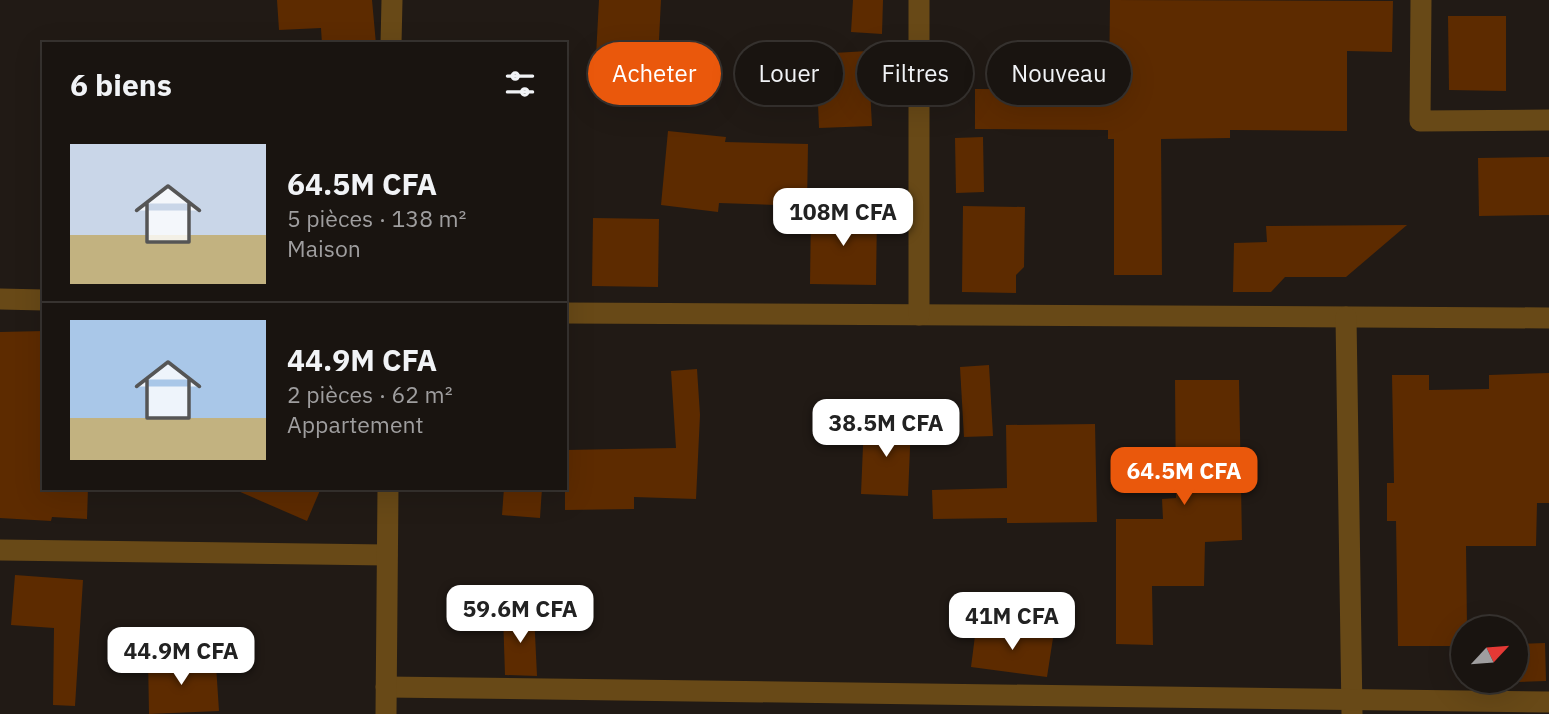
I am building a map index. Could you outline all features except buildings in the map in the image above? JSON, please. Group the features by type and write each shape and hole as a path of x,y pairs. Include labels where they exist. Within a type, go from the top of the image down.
{"street":[{"path":"391,42 392,0"},
{"path":"919,0 919,315"},
{"path":"1421,0 1420,121 1549,120"},
{"path":"0,299 42,300"},
{"path":"567,313 1549,317"},
{"path":"1346,317 1352,706"},
{"path":"386,714 387,490"},
{"path":"0,550 387,555"},
{"path":"386,687 1352,706 1549,702"}]}
